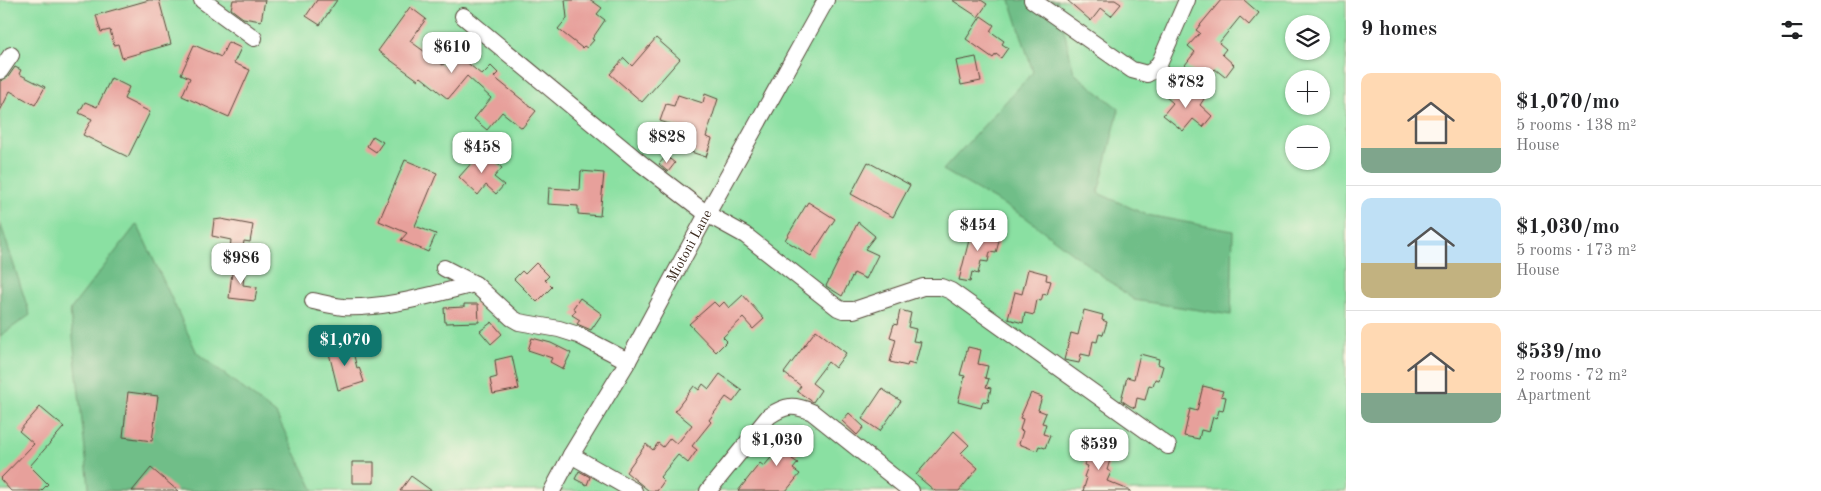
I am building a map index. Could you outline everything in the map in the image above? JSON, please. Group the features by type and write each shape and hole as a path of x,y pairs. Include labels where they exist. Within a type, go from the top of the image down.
{"street":[{"path":"202,0 254,38"},
{"name":"Miotoni Lane","path":"552,491 571,455 628,361 826,0"},
{"path":"1032,0 1132,70 1147,74 1154,70 1160,62 1187,0"},
{"path":"463,16 643,165 707,214 739,231 843,310 854,310 923,287 941,287 951,291 1168,446"},
{"path":"0,71 11,54"},
{"path":"444,268 475,284 512,318 519,322 559,329 578,335 628,361"},
{"path":"313,301 342,307 372,305 410,299 475,284"},
{"path":"708,491 769,416 787,406 796,406 812,412 911,491"},
{"path":"571,455 634,491"}],"green space":[{"path":"0,0 1346,0 1346,491 0,491"},
{"path":"1010,0 1057,0 1074,73 1119,109 1098,193 1147,215 1233,231 1231,315 1134,300 1025,217 943,170 1033,72"},
{"path":"0,222 30,315 0,336"},
{"path":"137,224 197,353 276,414 314,491 86,491 89,487 70,310"}],"building":[{"path":"149,0 159,0 171,44 122,58 118,44 114,45 110,30 101,32 96,15"},
{"path":"233,0 265,0 261,21 243,18 231,9"},
{"path":"317,0 337,0 320,25 306,16"},
{"path":"565,0 591,0 602,8 597,14 605,20 592,39 594,40 587,48 584,46 582,48 558,29 567,18"},
{"path":"952,0 981,0 987,4 978,17"},
{"path":"1067,0 1115,0 1121,4 1111,16 1101,8 1091,21"},
{"path":"1221,0 1244,0 1259,13 1249,25 1240,17 1219,43 1226,49 1222,54 1234,65 1225,77 1215,69 1205,81 1185,65 1195,52 1188,46 1200,33 1196,30"},
{"path":"410,7 426,19 410,41 443,65 452,50 482,75 491,66 498,73 494,77 536,111 522,128 502,112 487,130 474,119 491,98 467,76 448,99 421,77 418,80 378,51"},
{"path":"981,16 994,25 990,31 1004,41 1002,44 1008,48 1001,58 996,54 993,58 966,39"},
{"path":"656,38 680,59 642,102 610,74 624,58 632,66"},
{"path":"228,42 241,48 234,63 250,70 229,117 182,96 190,78 181,74 194,45 221,57"},
{"path":"976,57 981,81 961,85 956,61"},
{"path":"15,67 21,70 19,74 45,87 35,105 10,91 0,111 0,81 8,77"},
{"path":"111,78 129,87 124,99 150,112 128,157 83,135 92,119 79,113 85,102 97,107"},
{"path":"1176,85 1190,97 1195,92 1204,99 1200,105 1212,116 1203,127 1193,119 1183,131 1163,115 1173,103 1166,97"},
{"path":"705,94 718,99 706,137 712,139 706,157 676,147 688,130 660,121 666,104 674,106 678,95 703,103"},
{"path":"373,136 383,142 376,152 367,146"},
{"path":"483,150 502,168 494,177 504,185 496,194 486,185 478,195 459,177"},
{"path":"666,156 675,163 668,172 659,164"},
{"path":"405,160 437,173 415,226 436,234 428,252 401,240 407,233 379,221"},
{"path":"868,162 910,185 893,217 851,194"},
{"path":"581,171 604,173 600,216 578,214 578,206 548,204 549,188 580,190"},
{"path":"808,202 835,219 811,256 785,240"},
{"path":"221,219 253,225 250,242 244,241 241,259 229,258 231,240 212,236 214,220"},
{"path":"858,222 875,236 865,249 878,255 866,279 854,273 842,296 826,286"},
{"path":"972,228 994,233 993,239 999,241 996,253 990,252 988,262 981,261 978,274 972,272 970,282 959,280"},
{"path":"536,263 549,276 545,280 552,287 537,302 514,279 522,271 525,274"},
{"path":"233,264 245,265 243,285 257,287 255,301 229,298"},
{"path":"1028,269 1047,274 1046,280 1051,281 1047,295 1043,294 1041,301 1037,300 1034,315 1025,313 1023,323 1008,319 1015,292 1022,294"},
{"path":"743,295 764,319 753,329 743,318 723,337 727,341 716,352 689,324 714,302 719,307 724,302 729,308"},
{"path":"580,298 602,314 591,330 577,324 580,320 572,315 576,310 573,308"},
{"path":"464,304 478,304 479,322 445,323 444,308 464,307"},
{"path":"900,310 911,313 908,327 916,329 913,341 921,342 915,365 908,363 907,366 890,362 896,339 890,337 894,324 897,325"},
{"path":"1084,310 1103,315 1102,320 1107,322 1103,335 1099,334 1097,342 1093,341 1090,356 1081,354 1079,363 1064,360 1071,333 1078,335"},
{"path":"492,322 502,334 491,344 480,331"},
{"path":"816,330 846,353 835,368 828,362 812,383 821,390 813,402 797,391 801,386 784,373"},
{"path":"532,338 551,343 571,353 563,369 550,362 552,358 528,350"},
{"path":"351,344 357,368 359,367 364,382 338,390 328,349"},
{"path":"968,347 981,350 978,364 988,366 985,378 989,379 986,387 991,388 988,402 983,401 981,408 958,402 965,376 960,375"},
{"path":"1140,354 1159,359 1158,364 1163,366 1159,380 1155,379 1153,386 1149,385 1145,400 1137,398 1135,408 1121,400 1127,377 1134,379"},
{"path":"512,356 519,389 493,394 490,379 497,377 495,360"},
{"path":"720,374 742,390 733,402 726,397 709,420 711,422 692,446 697,450 688,463 678,455 660,477 664,481 657,491 649,491 626,472 646,444 653,450 658,443 663,447 670,438 677,444 692,425 675,411 694,386 699,390 703,384 709,389"},
{"path":"1203,386 1223,391 1221,396 1226,397 1223,411 1219,410 1217,418 1213,417 1209,432 1201,430 1199,439 1184,436 1190,409 1197,411"},
{"path":"882,389 901,401 880,431 862,419"},
{"path":"128,392 158,396 152,441 123,437"},
{"path":"1031,393 1042,397 1038,410 1046,413 1042,423 1046,424 1043,434 1050,436 1045,448 1039,446 1037,451 1019,444 1023,431 1020,430 1023,419 1020,418"},
{"path":"40,407 64,427 30,466 48,484 41,491 11,491 0,479 34,444 19,431"},
{"path":"849,413 864,427 857,435 842,421"},
{"path":"783,426 804,445 792,459 798,463 793,469 800,474 786,491 738,491 760,463 764,466 781,446 772,438"},
{"path":"954,431 969,445 961,453 978,468 959,491 935,491 916,475"},
{"path":"1095,440 1107,444 1102,457 1110,460 1107,470 1111,472 1107,481 1131,491 1083,491 1087,478 1084,477 1088,466 1084,465"},
{"path":"352,462 374,462 374,483 352,483"},
{"path":"151,468 178,491 132,491"},
{"path":"579,471 590,477 587,485 575,479"},
{"path":"411,476 432,491 400,491"}]}
